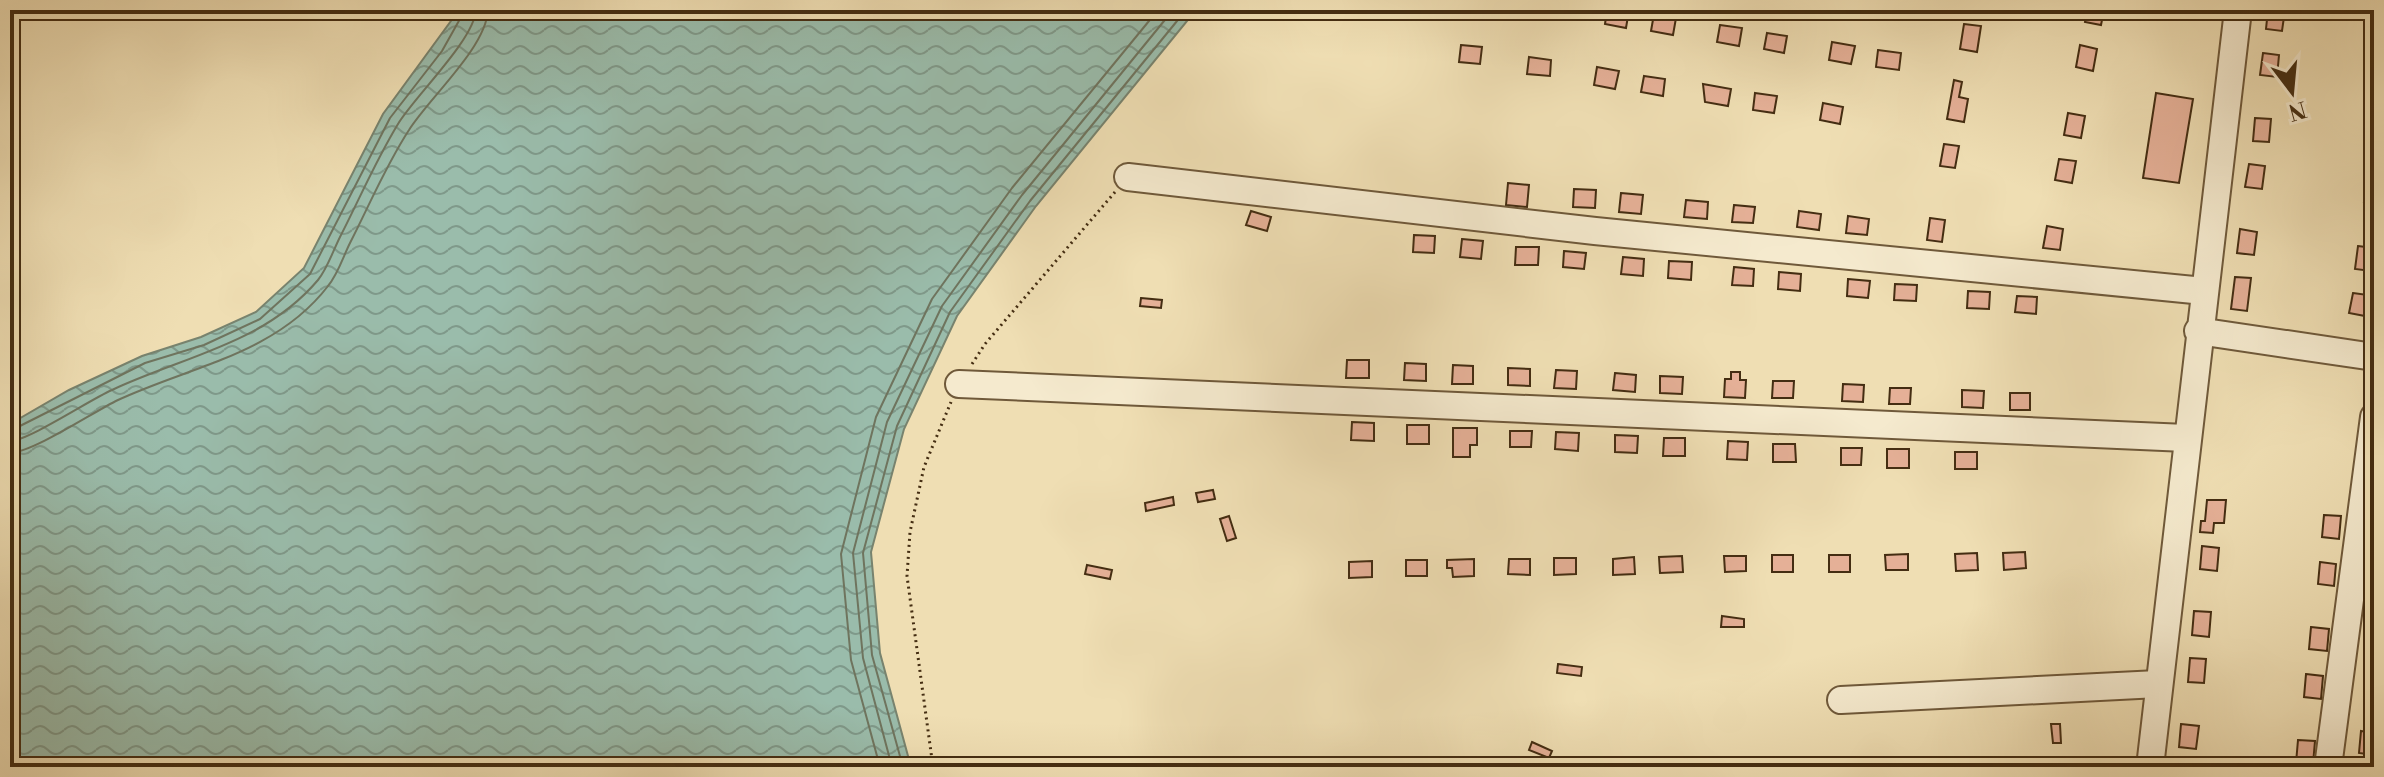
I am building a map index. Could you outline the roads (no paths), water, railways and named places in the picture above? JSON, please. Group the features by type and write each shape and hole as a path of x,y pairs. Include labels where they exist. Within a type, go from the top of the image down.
{"lane":[{"path":"2150,767 2198,331 2238,10"},
{"path":"1128,177 1595,231 2204,291"},
{"path":"2198,331 2374,357"},
{"path":"959,384 2186,438"},
{"path":"2328,767 2374,417"},
{"path":"1841,700 2158,684"}],"water":[{"path":"459,10 1196,10 1036,206 957,316 904,429 871,552 880,653 911,767 10,767 10,424 69,390 142,356 201,337 256,312 304,268 383,114"}]}
